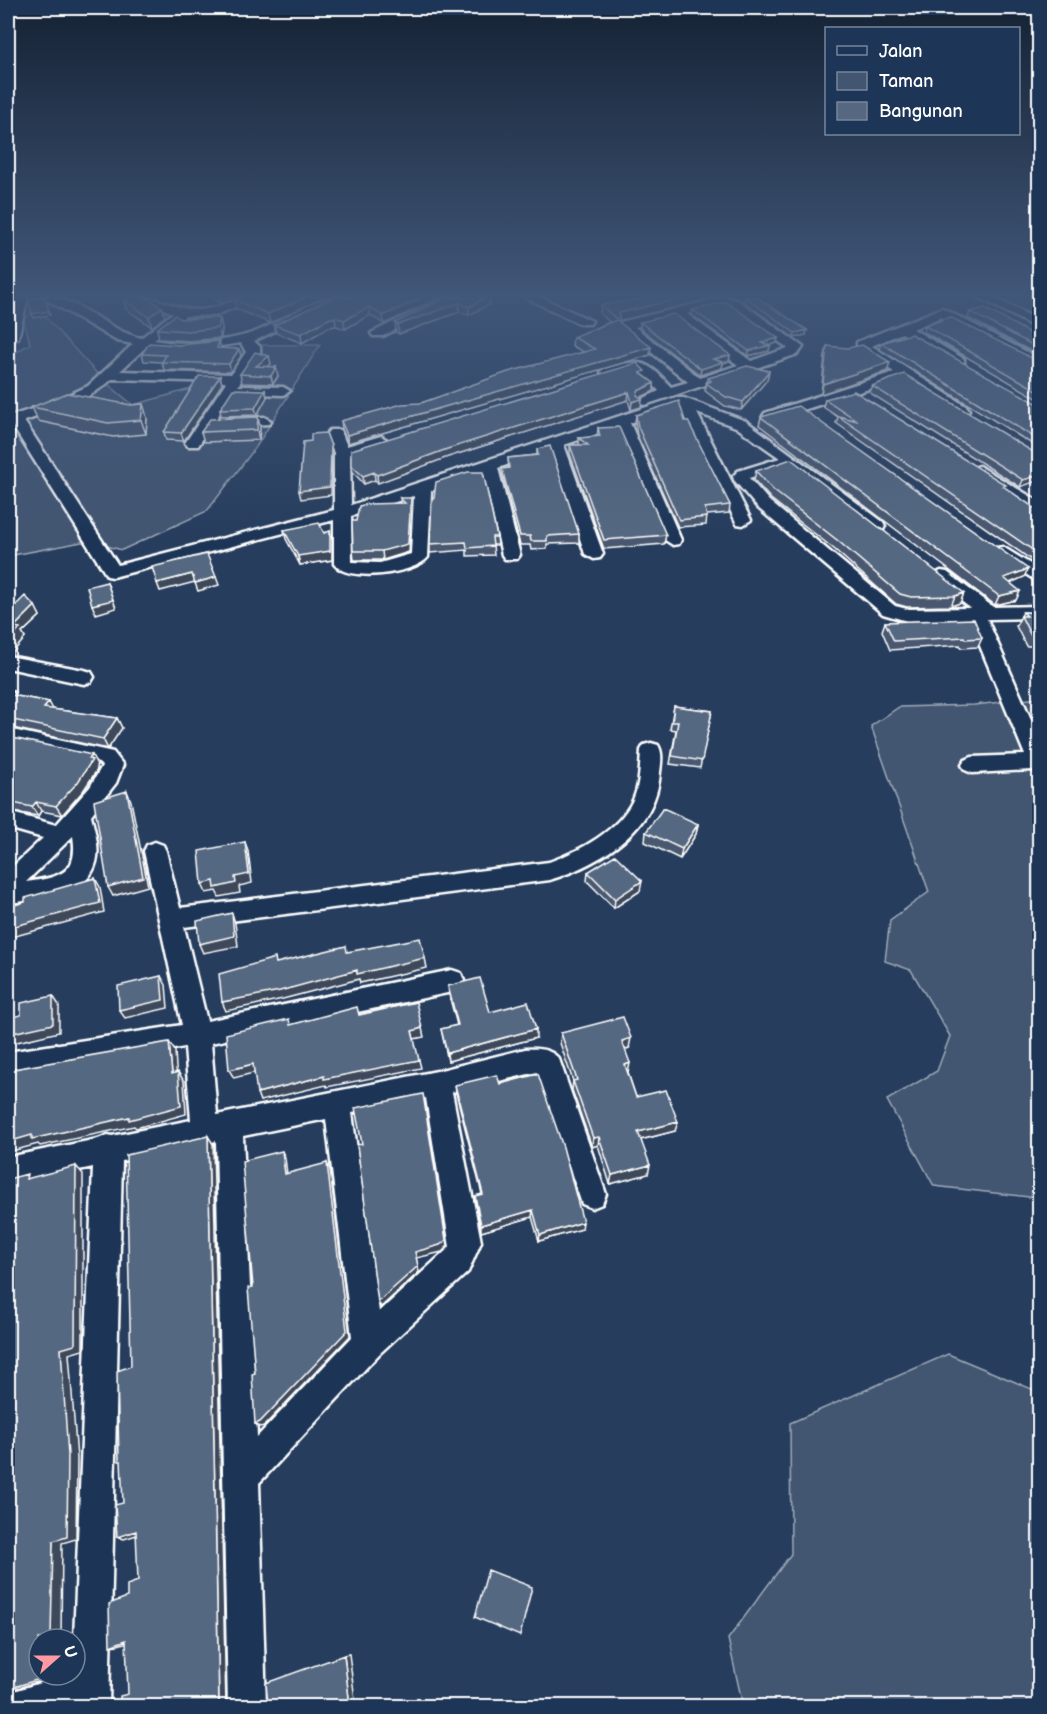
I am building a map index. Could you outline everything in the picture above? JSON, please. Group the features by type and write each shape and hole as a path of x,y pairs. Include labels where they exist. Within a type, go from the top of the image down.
{"street":[{"path":"108,377 78,397 12,421 113,572 343,505 716,377"},
{"path":"138,377 232,384 283,391"},
{"path":"193,442 236,377"},
{"path":"653,377 668,393"},
{"path":"690,377 698,383"},
{"path":"741,424 854,391 892,377"},
{"path":"909,377 971,416"},
{"path":"854,391 873,404"},
{"path":"343,505 423,488 674,402 684,402 741,424 792,460 894,540"},
{"path":"684,402 743,520"},
{"path":"799,407 818,421"},
{"path":"621,420 673,540"},
{"path":"207,423 264,422"},
{"path":"336,433 342,453 343,564 348,569 358,571 412,561 421,554 423,488"},
{"path":"342,453 399,436"},
{"path":"556,443 594,554"},
{"path":"792,460 744,474 741,476 742,480 763,504 889,610 907,615 1040,612"},
{"path":"961,460 1040,509"},
{"path":"490,466 511,555"},
{"path":"992,544 1040,578"},
{"path":"931,569 981,613 1039,763 972,765"},
{"path":"8,662 84,677"},
{"path":"8,736 111,760 113,765 110,776 80,812 8,885"},
{"path":"170,920 541,872 576,862 628,824 643,803 650,775 651,750"},
{"path":"8,894 65,882 84,867 87,857 80,812"},
{"path":"8,820 59,834"},
{"path":"155,851 217,1128 242,1478 246,1707"},
{"path":"8,1064 197,1034 452,981"},
{"path":"8,1171 108,1148 217,1128 437,1083 525,1061 540,1060 547,1063 592,1194"},
{"path":"242,1478 368,1343 458,1262 464,1252 464,1230 437,1083"},
{"path":"337,1102 368,1343"},
{"path":"21,1707 90,1697 108,1148"}],"green space":[{"path":"8,377 100,377 133,405 198,387 210,377 300,377 256,447 207,511 122,550 87,541 8,556"},
{"path":"1039,698 1040,1190 1029,1197 934,1186 887,1100 937,1071 950,1036 911,970 885,961 890,920 929,892 871,726 899,707 974,705"},
{"path":"948,1354 1039,1392 1039,1706 743,1706 728,1639 791,1554 790,1423"}],"building":[{"path":"198,377 219,377 181,433 164,432"},
{"path":"494,377 547,377 347,435 341,421 402,404 421,403"},
{"path":"591,377 646,377 654,383 638,391 637,395 642,399 632,402 629,392 447,449 377,475 374,472 363,476 351,465 351,450"},
{"path":"764,377 743,402 726,397 706,383 711,381 708,378"},
{"path":"824,377 844,377 823,384"},
{"path":"896,377 909,377 1040,456 1040,475 1023,480 872,386"},
{"path":"936,377 989,377 1040,405 1040,441"},
{"path":"1014,377 1040,377 1040,392"},
{"path":"233,389 265,390 255,408 220,409"},
{"path":"854,391 1006,485 1003,486 1040,512 1040,555 838,416 858,421 825,399"},
{"path":"67,393 131,405 143,404 141,420 108,423 32,407"},
{"path":"679,401 685,421 688,421 730,505 705,508 707,517 679,520 638,427 636,415"},
{"path":"798,406 1028,569 1004,578 1020,591 999,596 761,417"},
{"path":"258,417 257,430 201,432 210,419"},
{"path":"619,427 666,535 604,540 570,445 588,445 579,438 600,436 598,428"},
{"path":"326,433 331,446 330,487 299,491 303,442 311,441 311,434"},
{"path":"550,446 579,534 547,536 547,541 531,541 530,536 520,536 502,469 509,468 508,458 538,455 537,449"},
{"path":"791,459 964,593 955,596 911,597 900,594 837,540 773,490 756,471"},
{"path":"468,472 483,472 497,537 492,537 493,546 467,548 466,542 430,544 432,498 434,498 436,482"},
{"path":"400,498 411,498 408,544 382,551 353,551 352,521 356,521 359,506 405,503"},
{"path":"319,523 324,533 330,531 330,551 298,556 284,530"},
{"path":"207,554 216,577 195,583 192,574 157,583 152,567"},
{"path":"107,582 113,600 92,605 87,587"},
{"path":"25,596 35,606 14,627 20,628 8,643 8,613"},
{"path":"1023,612 1040,613 1040,636 1031,636 1021,616 1027,616"},
{"path":"974,619 982,638 894,641 885,622"},
{"path":"8,690 14,691 11,695 49,702 44,708 117,718 103,739 8,719"},
{"path":"674,706 712,711 702,761 672,756 678,722 672,722"},
{"path":"8,737 92,755 89,759 92,760 78,782 56,806 36,802 32,807 8,802"},
{"path":"127,791 143,877 108,887 94,801"},
{"path":"663,808 698,824 682,849 646,832"},
{"path":"245,842 249,874 235,877 236,883 215,888 214,881 202,884 199,851"},
{"path":"615,855 642,881 615,899 588,872"},
{"path":"95,878 100,903 8,928 8,907 25,902 25,898"},
{"path":"232,913 234,936 199,944 197,921"},
{"path":"420,938 425,958 357,974 357,970 280,991 222,1002 219,974 275,958 276,963 346,946 347,952"},
{"path":"161,976 163,1000 119,1010 118,986"},
{"path":"480,978 490,1012 528,1002 536,1029 447,1053 441,1029 458,1025 448,986"},
{"path":"53,996 53,1024 8,1034 8,1018 21,1015 21,1003"},
{"path":"416,1002 422,1028 412,1031 419,1060 324,1079 324,1076 257,1093 253,1064 229,1070 226,1034 289,1019 290,1025 357,1007 359,1015"},
{"path":"623,1017 631,1038 622,1041 630,1063 625,1065 636,1097 666,1090 678,1122 638,1132 650,1165 612,1175 599,1137 593,1138 573,1081 577,1080 561,1033"},
{"path":"169,1042 172,1074 178,1072 181,1106 129,1120 129,1117 32,1139 32,1135 8,1142 8,1070"},
{"path":"538,1074 563,1147 583,1222 540,1235 533,1210 481,1225 475,1196 483,1194 455,1085 497,1075 500,1084"},
{"path":"423,1094 446,1240 440,1245 415,1252 418,1266 378,1302 357,1145 362,1144 355,1108"},
{"path":"208,1136 219,1707 121,1707 120,1696 128,1694 126,1640 110,1646 109,1604 127,1597 127,1585 138,1581 136,1531 117,1537 115,1505 123,1503 121,1461 119,1461 117,1371 131,1366 126,1155"},
{"path":"282,1151 285,1174 327,1163 347,1331 260,1422 255,1424 252,1374 255,1373 248,1288 253,1287 242,1161"},
{"path":"76,1166 75,1345 61,1349 68,1455 67,1537 53,1541 51,1627 27,1627 27,1683 8,1689 8,1179 27,1174 26,1179"},
{"path":"488,1570 532,1587 520,1636 475,1617"},
{"path":"344,1655 350,1707 276,1707 276,1703 268,1705 266,1683"}]}
